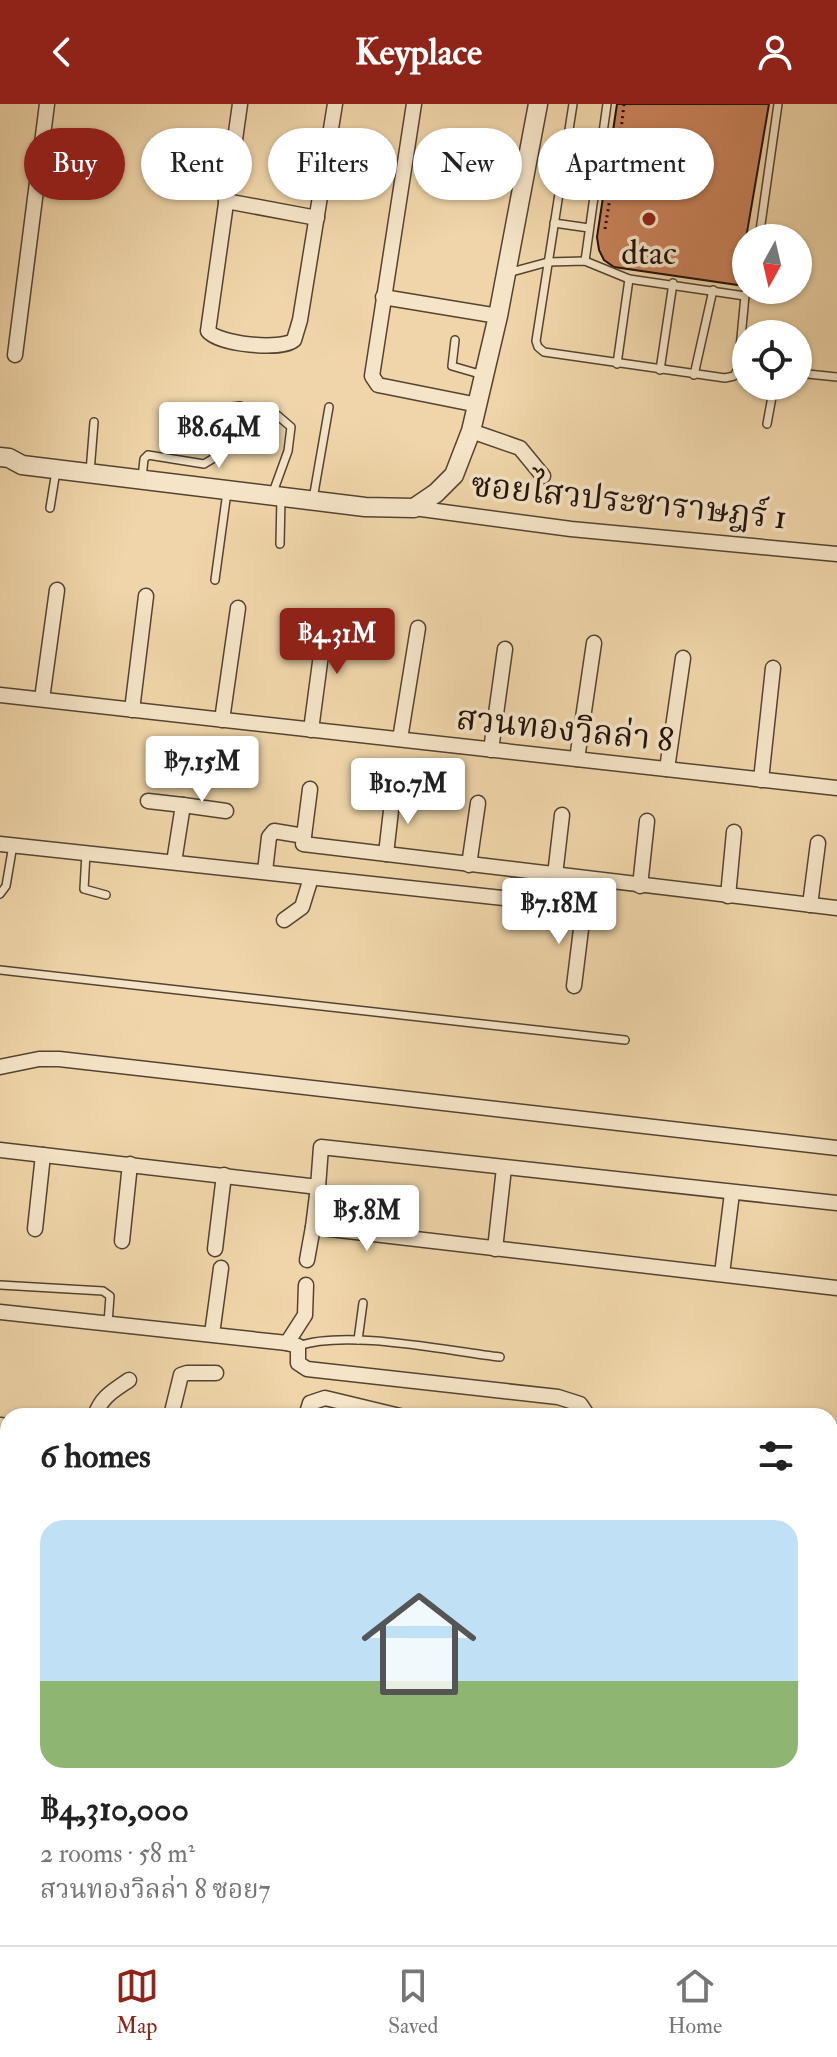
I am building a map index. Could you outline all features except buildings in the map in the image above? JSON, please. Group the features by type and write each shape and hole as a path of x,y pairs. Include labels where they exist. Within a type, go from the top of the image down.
{"street":[{"path":"15,355 47,104"},
{"path":"240,104 208,331 219,340 280,347 294,340 300,320 335,104"},
{"path":"414,104 372,376 378,385 478,405"},
{"name":"ซอยไสวประชาราษฎร์ 1","path":"414,508 436,493 454,475 471,431 498,316 538,104"},
{"path":"226,201 317,218"},
{"path":"383,297 498,316"},
{"path":"471,431 520,448 543,476"},
{"path":"0,457 22,465"},
{"path":"0,469 22,465"},
{"name":"ซอยไสวประชาราษฎร์ 1","path":"22,465 227,492 365,507 414,508 571,529 837,554"},
{"path":"42,699 57,590"},
{"path":"132,710 146,596"},
{"path":"222,720 238,608"},
{"path":"311,730 326,617"},
{"path":"400,739 418,628"},
{"path":"577,759 594,643"},
{"path":"491,750 505,649"},
{"path":"667,769 683,658"},
{"path":"761,780 773,668"},
{"name":"สวนทองวิลล่า 8","path":"0,695 837,788"},
{"path":"310,789 303,844 837,908"},
{"path":"386,854 393,793"},
{"path":"148,801 226,811"},
{"path":"469,865 478,803"},
{"path":"174,862 183,805"},
{"path":"555,875 562,815"},
{"path":"640,886 647,821"},
{"path":"265,871 269,837 274,831 304,836"},
{"path":"728,896 734,832"},
{"path":"810,905 818,843"},
{"path":"6,844 583,908 574,986"},
{"path":"284,920 302,907 311,878"},
{"path":"0,1067 39,1059 59,1059 837,1148"},
{"path":"307,1260 321,1147 837,1203"},
{"path":"0,1150 318,1187"},
{"path":"35,1229 43,1155"},
{"path":"122,1241 130,1164"},
{"path":"495,1249 504,1168"},
{"path":"215,1249 224,1175"},
{"path":"722,1274 732,1193"},
{"path":"313,1227 837,1288"},
{"path":"212,1334 221,1268"},
{"path":"306,1285 305,1315 292,1345 298,1363 307,1369 558,1397 580,1404 583,1408"},
{"path":"0,1312 292,1345"},
{"path":"172,1408 181,1375 216,1373"},
{"path":"98,1408 107,1395 129,1380"},
{"path":"308,1408 310,1403 325,1398 367,1408"}],"lane":[{"path":"573,104 536,341 538,347 544,352 725,378 734,376 738,369 745,304"},
{"path":"585,261 607,104"},
{"path":"761,224 778,104"},
{"path":"554,223 589,228"},
{"path":"506,274 548,262 585,261 629,279 732,292"},
{"path":"617,364 629,279"},
{"path":"660,370 673,283"},
{"path":"694,375 713,290"},
{"path":"455,340 452,366 485,375"},
{"path":"812,374 837,377"},
{"path":"767,424 771,400"},
{"path":"142,481 144,459 148,455 204,464 210,462 214,458 225,413 232,407 277,415 291,427 276,497 280,544"},
{"path":"312,501 329,407"},
{"path":"90,474 94,422"},
{"path":"50,508 56,469"},
{"path":"215,580 227,492"},
{"path":"0,894 6,886 6,844"},
{"path":"86,853 84,889 106,895"},
{"path":"0,970 625,1040"},
{"path":"0,1285 103,1291 110,1296 111,1303 107,1326"},
{"path":"358,1340 363,1303"},
{"path":"292,1345 358,1340 500,1357"}],"path":[{"path":"621,128 624,104"},
{"path":"605,229 610,200"}],"place":[{"name":"dtac","path":"649,219"}]}
